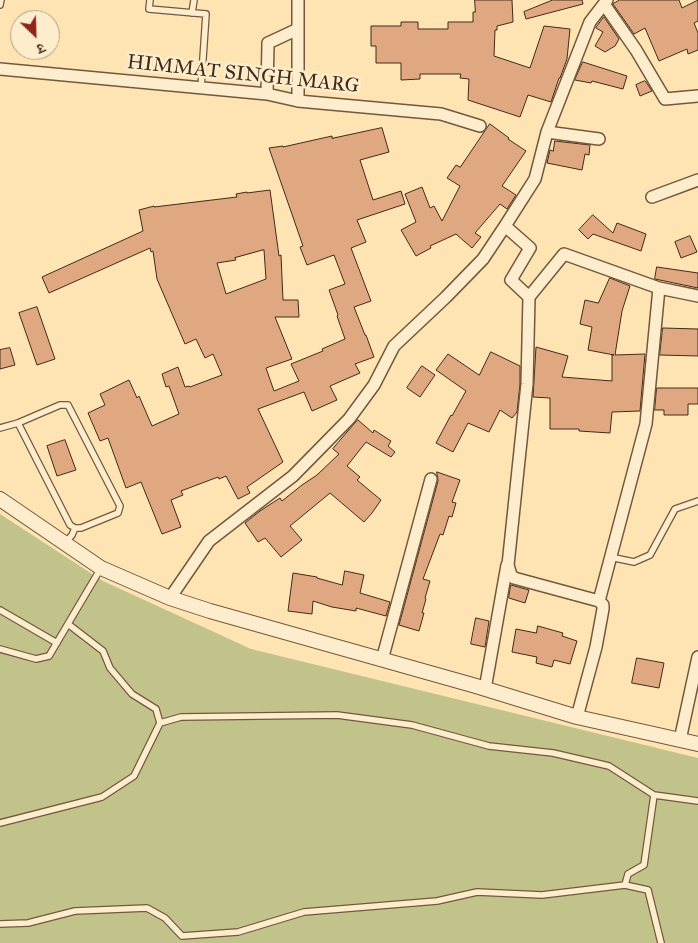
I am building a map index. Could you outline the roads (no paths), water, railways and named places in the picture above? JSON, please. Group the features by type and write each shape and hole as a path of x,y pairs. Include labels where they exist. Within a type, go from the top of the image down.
{"street":[{"path":"298,0 298,101"},
{"path":"170,598 209,541 293,476 349,418 374,386 394,346 483,259 535,179 547,132 590,22 605,2 665,99 698,96"},
{"path":"267,94 268,43 298,29"},
{"name":"HIMMAT SINGH MARG","path":"0,70 267,94 298,101 441,114 480,126"},
{"path":"547,132 599,138"},
{"path":"652,197 698,180"},
{"path":"505,226 530,248 511,280 529,297"},
{"path":"485,689 508,565 527,384 529,297 564,254 659,288 698,296"},
{"path":"599,600 646,424 659,288"},
{"path":"382,660 432,479"},
{"path":"0,499 101,568 170,598 577,717 698,744"},
{"path":"508,565 514,578 599,600 603,605 596,647 577,717"},
{"path":"680,740 698,658"}],"lane":[{"path":"0,5 1,0"},
{"path":"150,0 149,9 206,14 201,88"},
{"path":"192,13 194,0"},
{"path":"0,428 18,423 60,405 68,405 120,506 118,514 81,528 75,528 70,524 18,423"},
{"path":"610,557 634,562 650,555 675,509 698,501"},
{"path":"64,543 72,535 75,528"},
{"path":"1,650 36,660 49,656 101,568"},
{"path":"0,610 57,643"},
{"path":"0,823 102,797 134,776 160,723 156,709 132,694 110,668 103,651 68,624"},
{"path":"160,723 181,717 337,715 412,725 489,746 553,753 609,766 654,795 698,801"},
{"path":"625,885 628,874 644,865 654,795"},
{"path":"0,924 28,923 75,911 148,908 165,918 182,936 238,932 304,912 436,901 477,892 542,895 625,885 648,890 661,943"}]}
